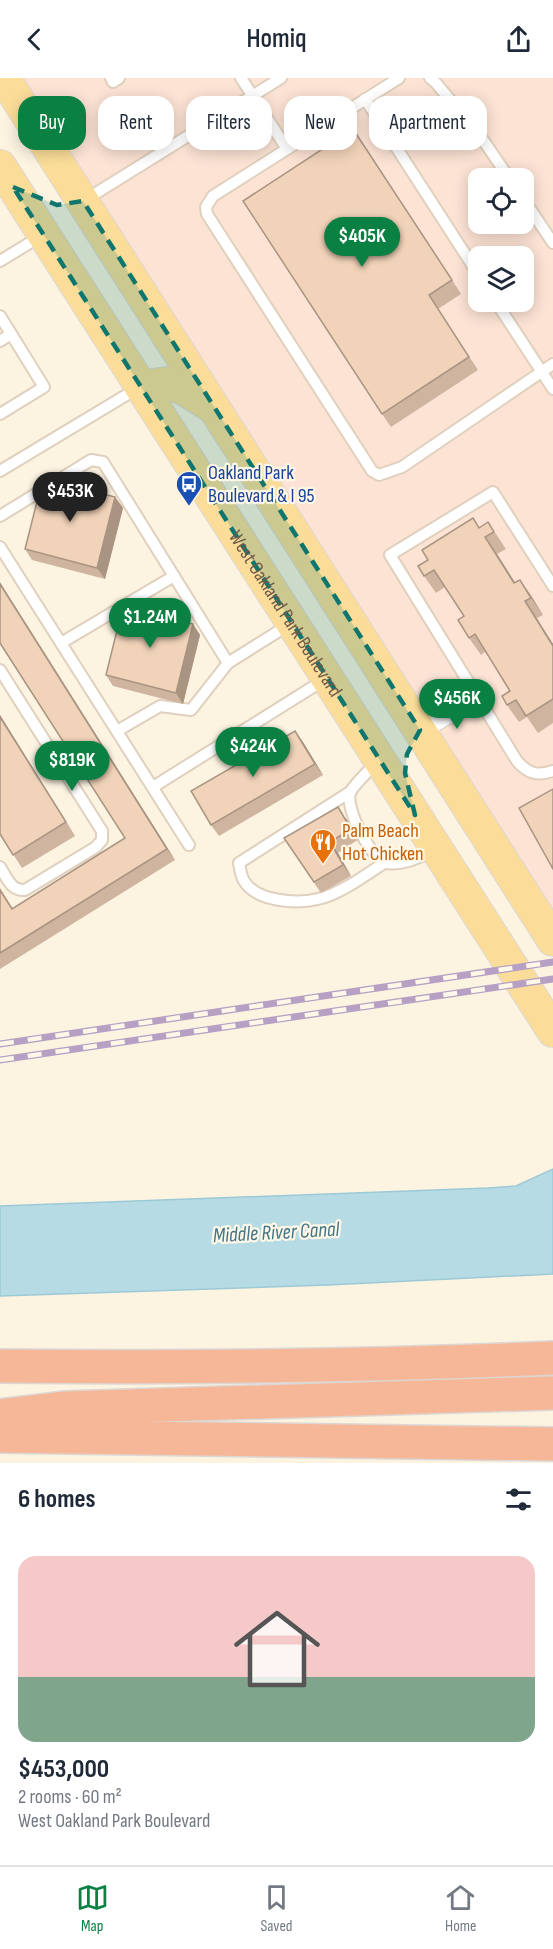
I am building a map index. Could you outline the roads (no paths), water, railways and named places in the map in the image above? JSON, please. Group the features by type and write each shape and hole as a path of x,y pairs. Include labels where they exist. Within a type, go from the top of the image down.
{"highway":[{"path":"0,1366 219,1367 553,1358"},
{"path":"0,1416 64,1408 553,1393"},
{"path":"0,1436 553,1444"}],"main road":[{"path":"4,78 553,940"},
{"path":"6,176 40,200 57,205 83,201"},
{"name":"West Oakland Park Boulevard","path":"6,176 218,510 347,706 553,1032"},
{"path":"141,387 167,383 184,389 214,408"},
{"path":"347,706 377,729 420,730"},
{"path":"415,815 405,772 407,754 420,730"}],"street":[{"path":"420,730 476,697"}],"lane":[{"path":"111,78 113,82 119,78"},
{"path":"241,78 252,96 281,78"},
{"path":"357,104 399,78"},
{"path":"430,78 481,137 502,168"},
{"path":"365,99 468,259"},
{"path":"272,126 284,144"},
{"path":"83,201 186,137"},
{"path":"285,150 213,196 206,207 207,214 372,471 379,475 402,467 553,364"},
{"path":"534,215 553,243"},
{"path":"0,261 44,234"},
{"path":"503,312 553,389"},
{"path":"0,316 44,387 0,414"},
{"path":"0,341 11,334"},
{"path":"0,471 141,387"},
{"path":"0,516 91,460 103,462 228,663"},
{"path":"553,586 494,492 390,555 476,697 523,768 531,774 542,775 553,771"},
{"path":"0,547 189,845"},
{"path":"61,643 174,576"},
{"path":"117,731 160,706 191,710 228,663 293,622"},
{"path":"0,670 102,831 102,840 96,847 25,890 18,891 12,886 0,867"},
{"path":"153,787 327,678"},
{"path":"380,759 350,792 239,863 244,882 260,894 280,901 319,899 352,884 384,862"},
{"path":"350,792 350,804 356,823 371,852 384,862 398,864 437,850"}],"water":[{"name":"Middle River Canal","path":"553,1169 553,1274 328,1285 0,1296 0,1206 488,1188 516,1186"}],"railway":[{"path":"0,1044 553,962"},
{"path":"0,1060 553,979"}],"place":[{"name":"Oakland Park Boulevard & I 95","path":"189,507"},
{"name":"Palm Beach Hot Chicken","path":"323,865"}]}
